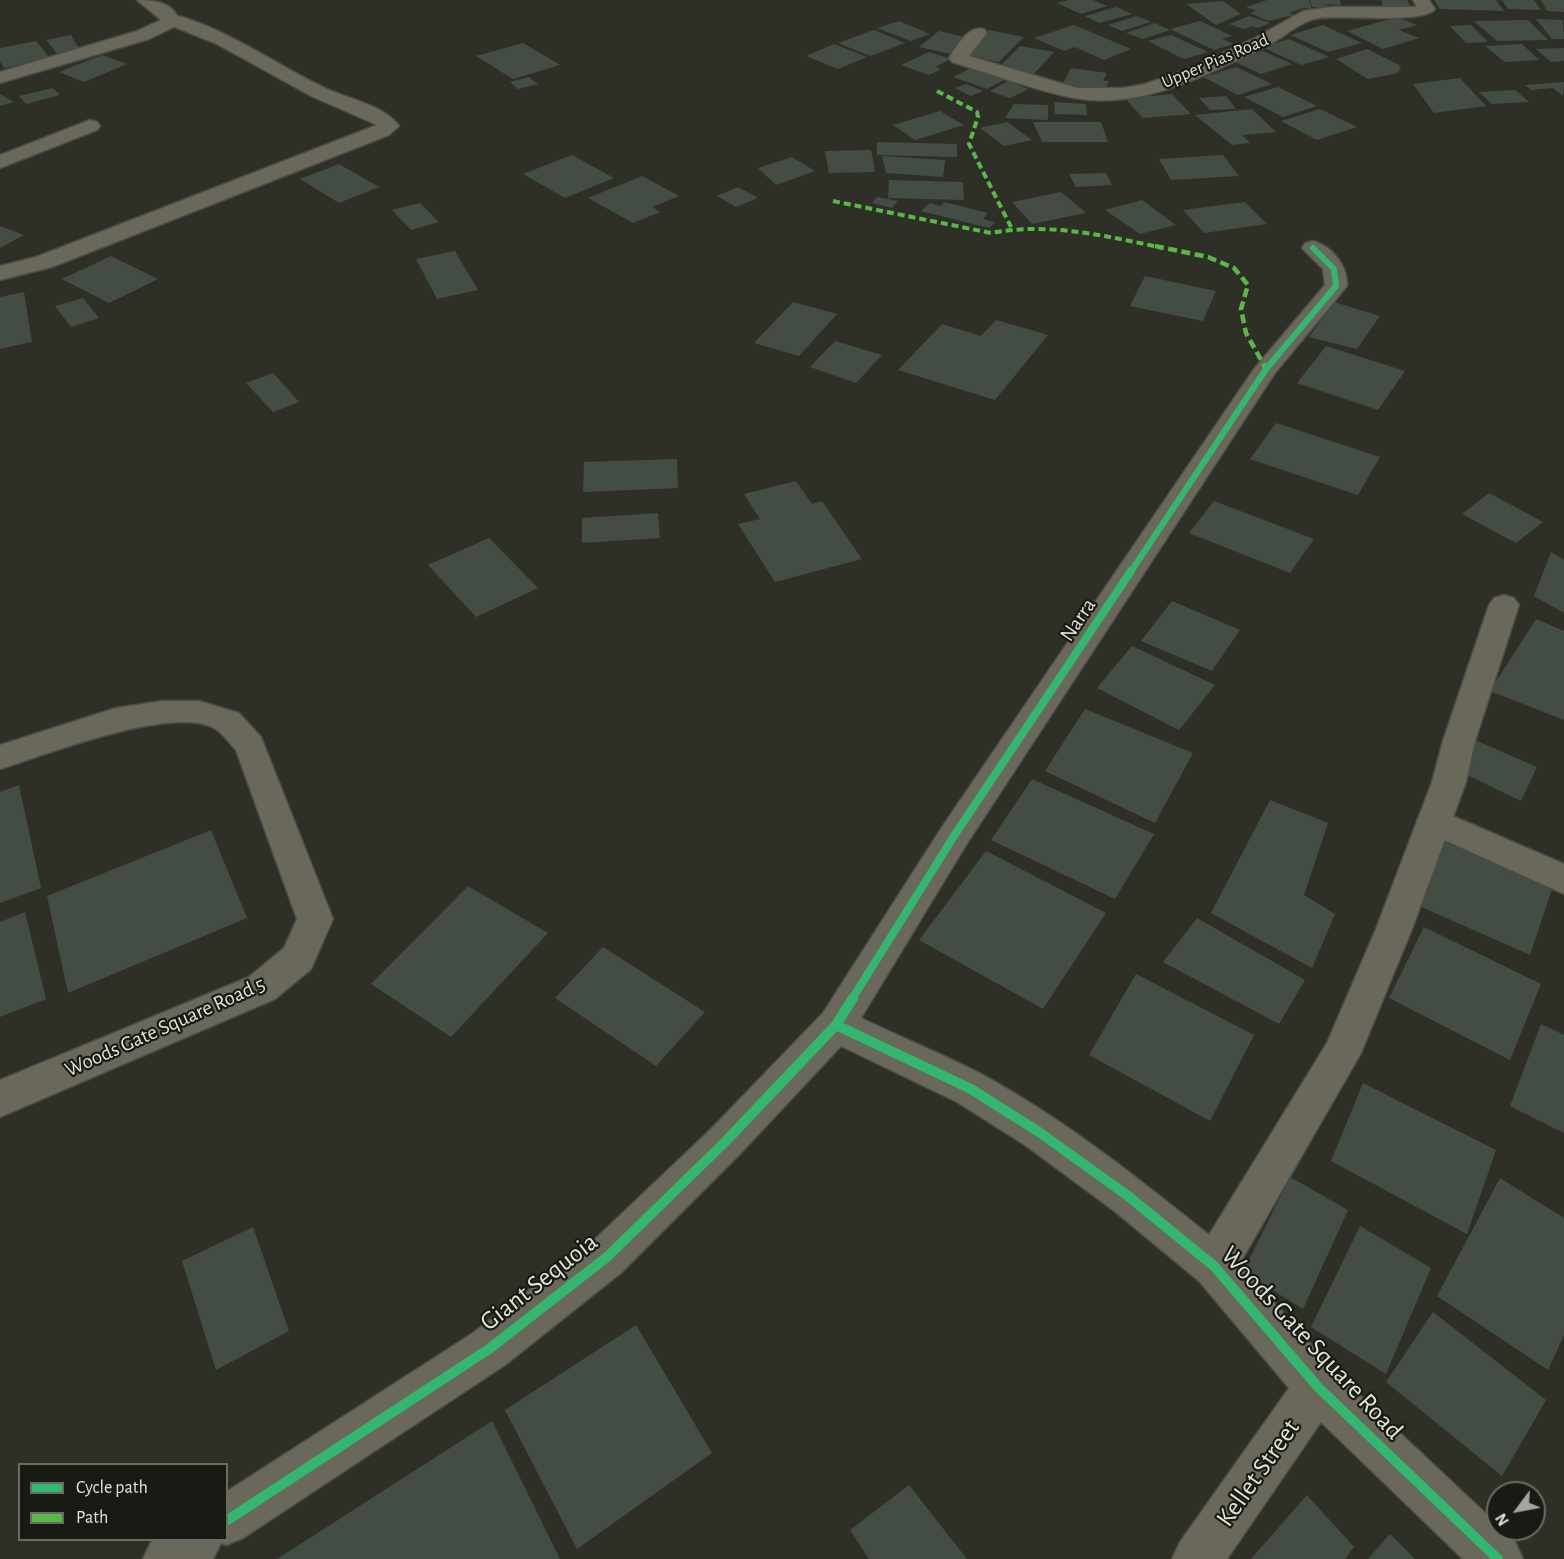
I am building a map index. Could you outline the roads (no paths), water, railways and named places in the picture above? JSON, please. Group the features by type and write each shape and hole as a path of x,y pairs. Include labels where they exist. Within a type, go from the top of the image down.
{"street":[{"path":"0,273 44,262 382,131 389,126 382,119 318,92 223,40 171,19 169,15 145,0"},
{"name":"Upper Pias Road","path":"978,33 958,58 1095,97 1161,86 1185,77 1260,43 1307,16 1325,13 1414,14 1427,9 1421,0"},
{"path":"0,78 143,35 166,26 171,19"},
{"path":"0,162 90,126"},
{"name":"Narra","path":"836,1025 954,836 1266,369 1336,286 1338,277 1335,267 1313,248"},
{"path":"1214,1266 1342,1053 1394,929 1449,782 1459,741 1504,605"},
{"name":"Woods Gate Square Road 5","path":"0,757 116,720 162,712 199,712 228,721 250,745 315,919 298,958 262,988 0,1099"},
{"path":"1434,821 1564,880"},
{"name":"Woods Gate Square Road","path":"836,1025 971,1089 1039,1132 1128,1196 1214,1266 1318,1387 1498,1559"},
{"name":"Giant Sequoia","path":"228,1520 489,1349 607,1257 725,1142 836,1025"},
{"name":"Kellet Street","path":"1197,1559 1318,1387"},
{"path":"168,1559 195,1541"}]}
